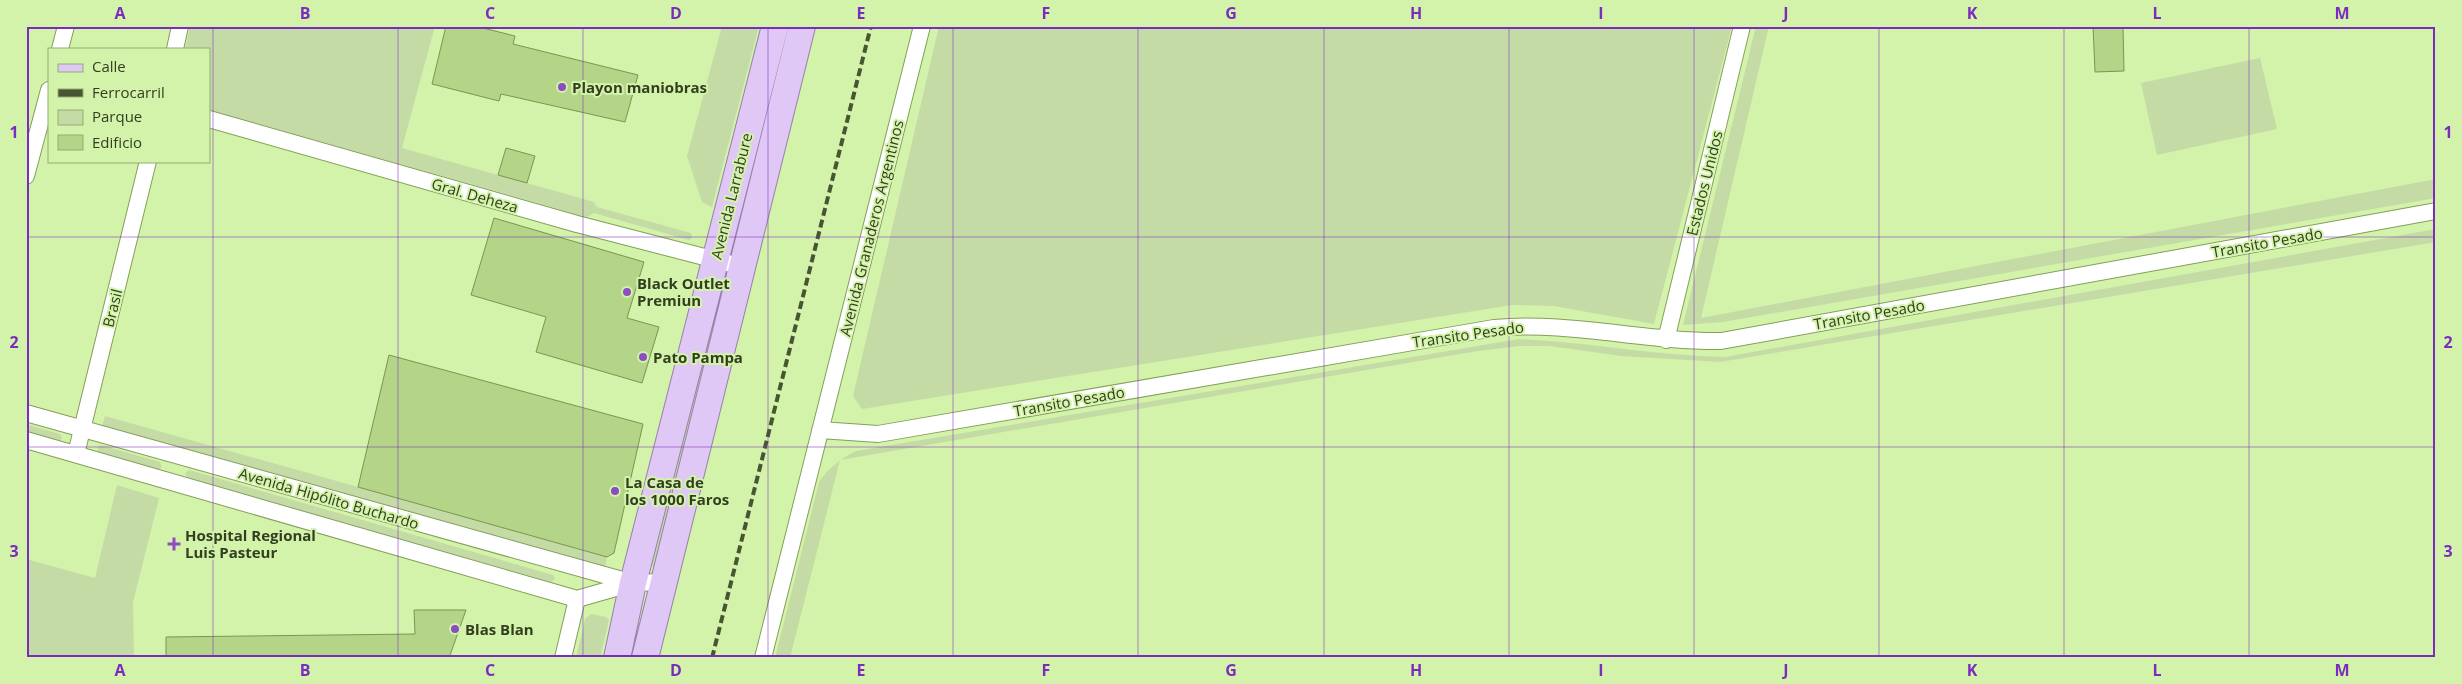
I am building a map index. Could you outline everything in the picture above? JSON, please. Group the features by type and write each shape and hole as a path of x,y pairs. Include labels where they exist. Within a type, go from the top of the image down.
{"main road":[{"name":"Avenida Larrabure","path":"617,658 632,583 775,26"},
{"name":"Avenida Larrabure","path":"645,658 802,26"}],"street":[{"path":"60,48 66,26"},
{"path":"175,48 180,26"},
{"name":"Avenida Granaderos Argentinos","path":"820,430 922,26"},
{"name":"Estados Unidos","path":"1666,340 1742,26"},
{"path":"26,176 48,94"},
{"name":"Gral. Deheza","path":"210,119 577,224 743,267"},
{"name":"Brasil","path":"76,454 148,162"},
{"name":"Transito Pesado","path":"820,430 878,434 1494,328 1552,326 1666,340 1721,341 2436,211"},
{"name":"Avenida Hipólito Buchardo","path":"26,413 632,583"},
{"path":"763,658 820,430"},
{"name":"Avenida Hipólito Buchardo","path":"26,440 577,599"},
{"path":"173,483 178,456"},
{"path":"563,658 577,599 632,583 663,582"}],"green space":[{"path":"190,26 435,26 402,148 594,202 597,207 691,233 692,238 689,240 594,213 587,217 210,110 210,48 185,48"},
{"path":"722,26 759,26 712,207 702,202 687,156"},
{"path":"939,26 1732,26 1654,324 1554,306 1512,305 862,409 853,396"},
{"path":"1756,26 1769,26 1701,318 2436,179 2436,198 1723,322 1683,325"},
{"path":"2260,58 2277,129 2157,155 2141,83"},
{"path":"2436,229 2436,242 1720,362 1621,356 1550,346 1520,346 1478,351 841,460 856,451 1519,339 1673,354 1725,357"},
{"path":"721,288 726,289 656,568 651,566"},
{"path":"105,416 607,557 605,567 102,426"},
{"path":"26,424 60,434 62,438 59,441 26,432"},
{"path":"101,445 160,462 162,467 158,470 99,453 97,448"},
{"path":"840,461 790,658 775,658 819,482"},
{"path":"189,470 553,575 555,579 551,582 187,478 185,473"},
{"path":"117,485 159,498 133,602 134,658 26,658 26,559 95,578"},
{"path":"591,614 606,617 609,620 600,658 576,658 585,619"}],"building":[{"path":"446,26 475,26 515,36 513,44 638,75 625,122 501,94 499,101 432,84"},
{"path":"2093,26 2123,26 2124,71 2095,72"},
{"path":"506,148 535,156 527,183 498,175"},
{"path":"494,218 644,262 627,318 659,327 642,383 536,352 546,317 471,295"},
{"path":"389,355 643,424 614,553 607,557 358,487"},
{"path":"414,610 466,610 449,658 166,658 166,637 415,634"}],"railway":[{"path":"712,658 871,26"}],"place":[{"name":"Playon maniobras","path":"562,87"},
{"name":"Black Outlet Premiun","path":"627,292"},
{"name":"Pato Pampa","path":"643,357"},
{"name":"La Casa de los 1000 Faros","path":"615,491"},
{"name":"Hospital Regional Luis Pasteur","path":"174,544"},
{"name":"Blas Blan","path":"455,629"}]}
